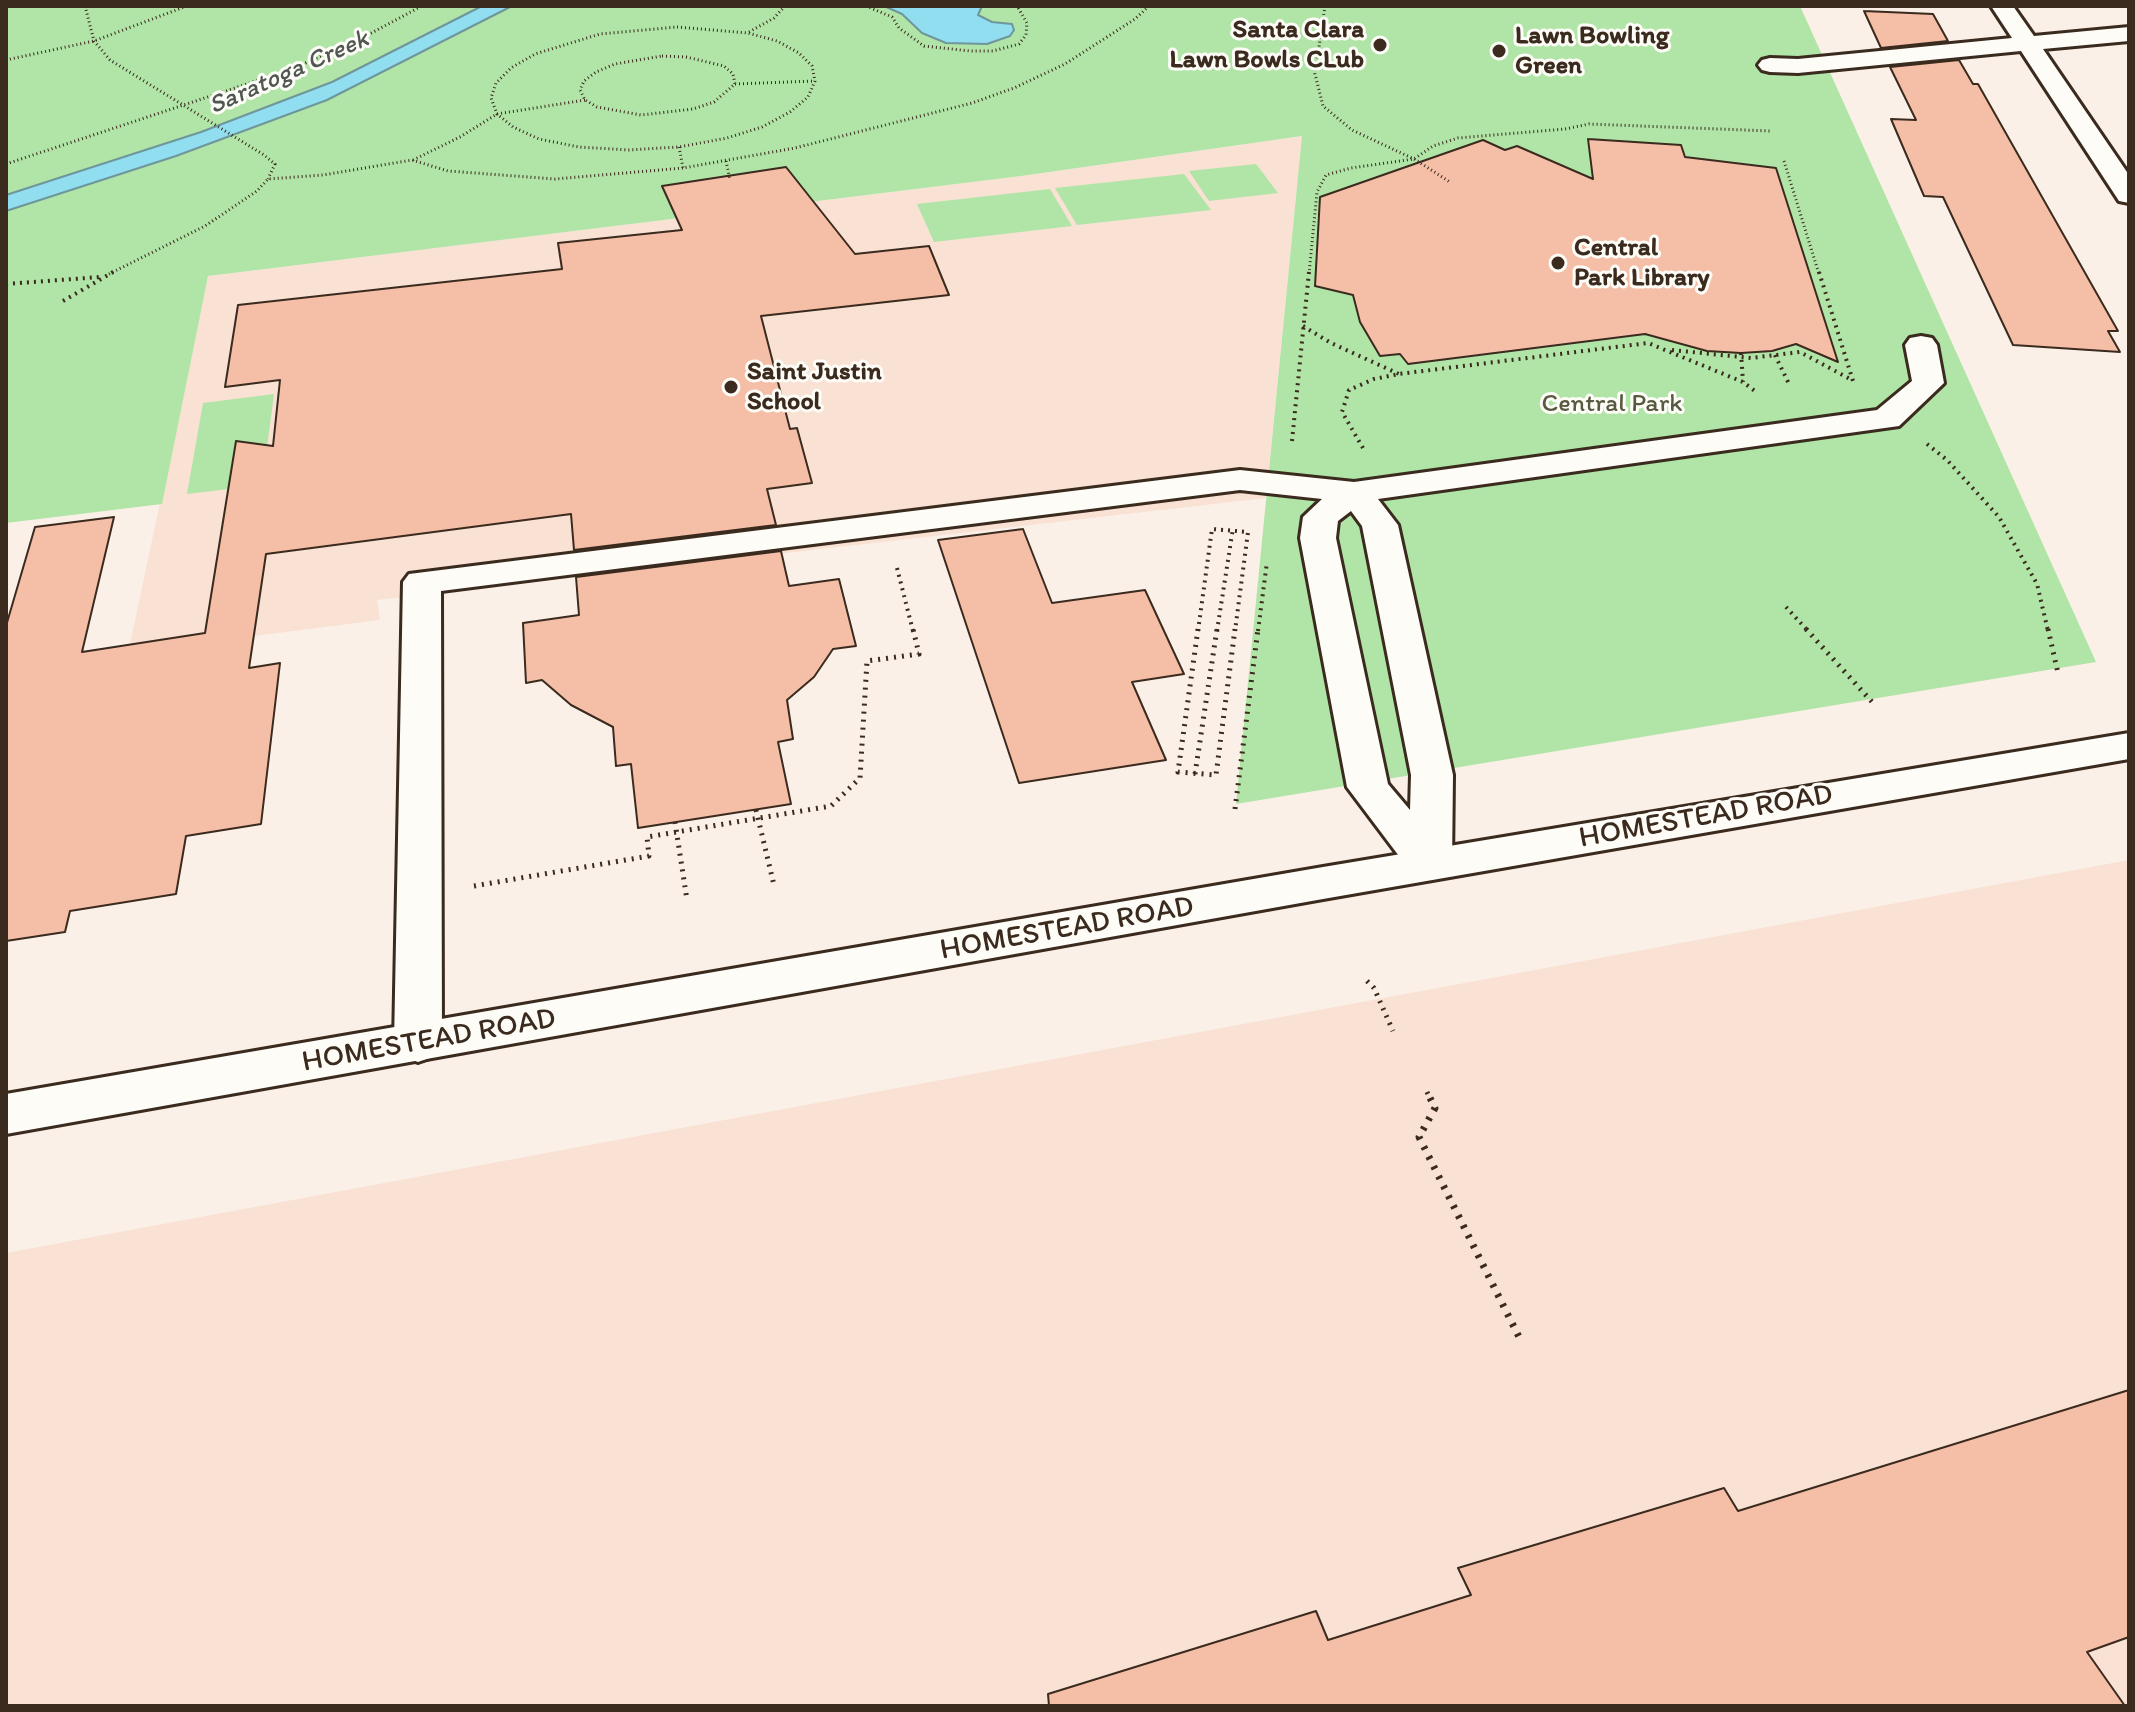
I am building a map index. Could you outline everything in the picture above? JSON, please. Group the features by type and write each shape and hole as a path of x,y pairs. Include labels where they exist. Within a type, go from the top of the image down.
{"main road":[{"path":"2002,6 2129,195"},
{"path":"1770,65 1798,66 2129,34"},
{"path":"418,1043 422,582 1240,480 1354,492 1779,424 1887,419 1928,383 1921,345"},
{"path":"1354,492 1321,517 1318,538 1368,787 1430,865"},
{"path":"1354,492 1380,525 1432,775 1430,865"},
{"name":"HOMESTEAD ROAD","path":"6,1114 2129,746"}],"path":[{"path":"63,301 101,277 205,226 257,191 268,179 275,164 110,60 94,41 85,6"},
{"path":"6,60 94,41 187,6"},
{"path":"6,164 292,69 360,39 422,6"},
{"path":"748,33 774,18 785,6"},
{"path":"866,6 892,17 899,28 924,46 970,51 993,51 1019,44 1026,35 1027,23 1017,6"},
{"path":"412,160 448,171 555,179 683,168 726,161 924,117 1014,88 1065,64 1109,37 1149,6"},
{"path":"1325,6 1315,74 1323,106 1352,130 1414,159 1450,182"},
{"path":"664,27 714,28 777,41 799,53 812,66 815,81 808,97 790,112 762,127 727,138 679,147 628,150 579,147 539,139 513,127 497,114 491,98 496,83 511,68 535,54 600,34 664,27"},
{"path":"686,57 724,66 733,74 735,84 714,102 668,114 617,113 585,100 580,90 584,81 596,72 637,59 686,57"},
{"path":"735,84 815,81"},
{"path":"268,179 323,175 412,160 460,137 497,114 585,100"},
{"path":"1235,809 1275,503 1288,485 1317,192 1326,175 1351,168 1414,159 1433,146 1458,138 1565,129 1589,124 1771,131"},
{"path":"679,147 683,168"},
{"path":"726,161 730,180"},
{"path":"1784,161 1852,380"},
{"path":"6,284 101,277"},
{"path":"1303,326 1331,343 1399,374"},
{"path":"1369,456 1342,412 1349,390 1374,379 1648,343 1743,382 1779,424 1790,411 1794,398 1775,355"},
{"path":"1663,349 1742,356 1800,352 1852,380 1947,460 1999,517 2037,584 2058,673"},
{"path":"1742,356 1743,382"},
{"path":"1195,774 1240,480"},
{"path":"419,896 649,856 647,837 831,806 860,778 867,661 919,654 886,525"},
{"path":"1212,529 1248,532 1216,775 1195,774 1178,772 1212,529"},
{"path":"1786,607 1873,703"},
{"path":"756,810 774,885"},
{"path":"675,822 687,900"},
{"path":"1367,981 1374,988 1393,1031"},
{"path":"1427,1092 1435,1108 1419,1137 1519,1337"}],"shaded area":[{"name":"Saint Justin School","path":"1302,136 1266,498 377,600 380,620 137,651 130,644 208,276 1021,176"},
{"path":"2129,860 2129,1706 6,1706 6,1253"}],"green space":[{"name":"Central Park","path":"6,6 1800,6 2096,662 1236,804 1302,136 1021,176 208,276 162,504 6,523"},
{"path":"1256,164 1278,193 1209,201 1189,171"},
{"path":"1184,174 1211,210 1077,225 1055,188"},
{"path":"1050,189 1072,226 934,242 917,204"},
{"path":"274,394 262,485 187,494 203,403"}],"water":[{"path":"482,6 512,6 327,100 176,156 6,211 6,195 201,132 332,82"},
{"path":"884,6 982,6 978,15 992,22 1012,24 1014,30 1010,36 987,44 946,43 922,33 902,14"}],"building":[{"path":"1864,11 1933,14 1948,41 1881,48"},
{"path":"1959,60 1973,84 1978,84 2118,331 2108,331 2120,352 2013,345 1943,197 1924,196 1891,119 1916,120 1890,67"},
{"name":"Central Park Library","path":"1588,139 1681,145 1685,157 1776,168 1838,362 1796,344 1772,351 1707,351 1645,334 1408,364 1400,354 1380,356 1360,322 1353,295 1315,286 1320,197 1483,140 1505,150 1517,146 1593,179"},
{"path":"786,167 855,254 929,246 949,295 761,316 790,429 797,428 812,483 767,489 776,525 574,550 571,514 266,554 249,668 280,663 261,824 186,836 176,894 70,911 65,932 6,941 6,626 35,527 114,517 82,652 205,633 236,441 273,446 280,380 225,387 238,305 562,269 558,243 682,230 662,186"},
{"path":"1023,529 1052,603 1145,590 1184,674 1132,682 1166,760 1019,783 938,540"},
{"path":"781,551 789,586 839,579 856,646 833,649 814,677 787,700 793,739 778,742 791,804 638,828 631,764 616,766 613,727 571,705 542,680 526,683 523,623 579,615 576,577"},
{"path":"2129,1390 2129,1637 2087,1652 2125,1706 1049,1706 1048,1694 1316,1611 1328,1640 1471,1595 1458,1568 1724,1488 1738,1511"}],"place":[{"name":"Santa Clara Lawn Bowls CLub","path":"1380,45"},
{"name":"Lawn Bowling Green","path":"1499,51"},
{"name":"Central Park Library","path":"1558,263"},
{"name":"Saint Justin School","path":"731,387"}],"water label":[{"name":"Saratoga Creek","path":"289,73"}]}
